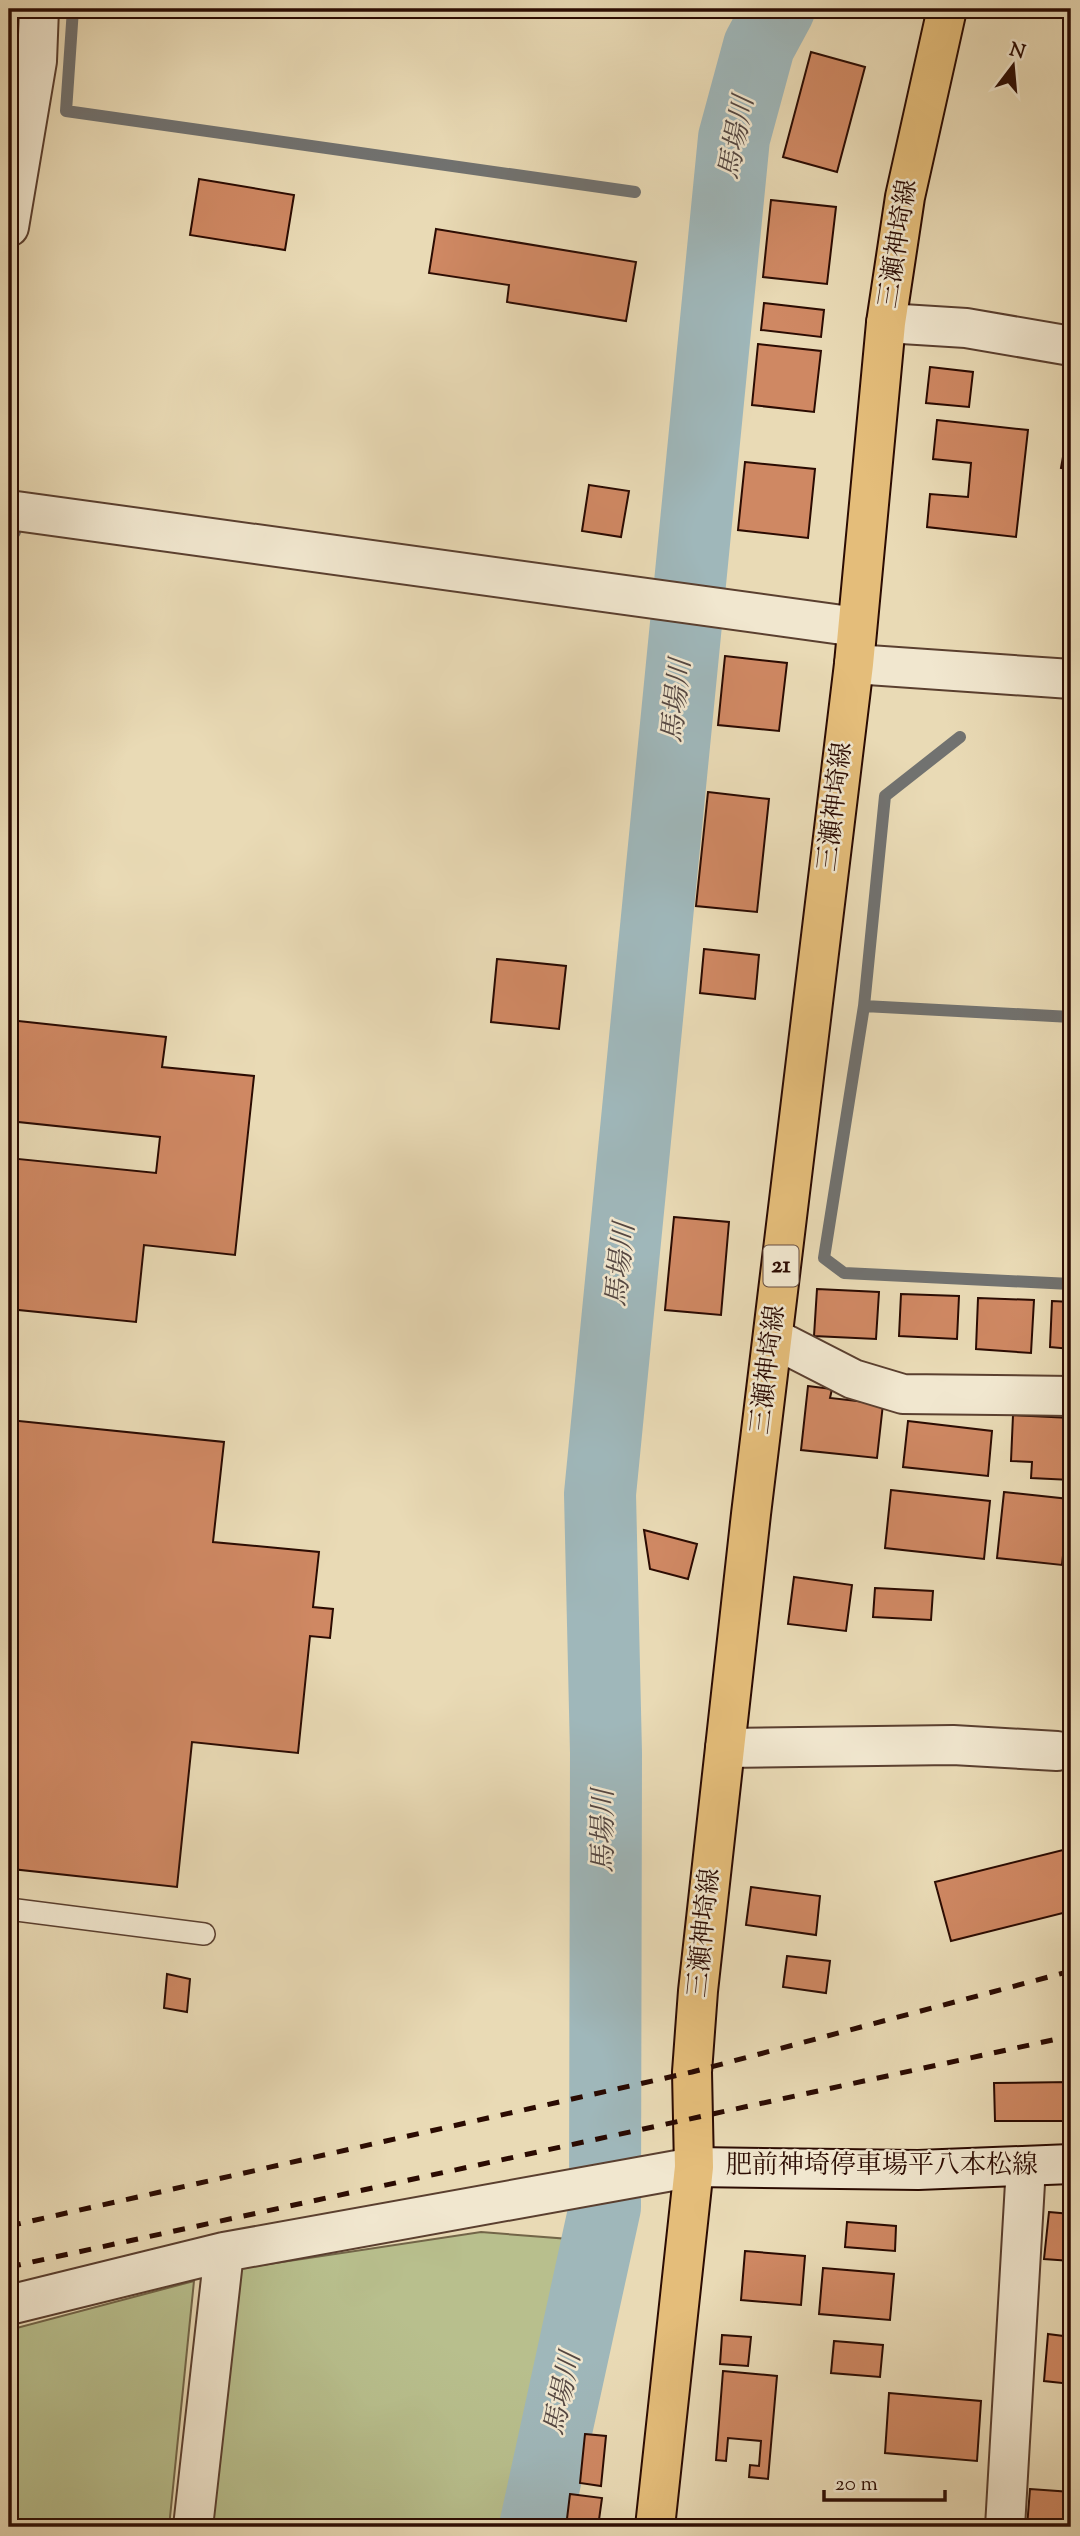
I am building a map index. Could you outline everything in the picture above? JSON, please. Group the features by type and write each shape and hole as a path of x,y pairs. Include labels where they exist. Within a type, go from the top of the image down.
{"main road":[{"name":"三瀬神埼線","path":"655,2527 694,2166 692,2072 698,1991 772,1338 855,646 886,323 905,197 947,9"}],"street":[{"path":"10,210 37,61 39,9"},
{"path":"886,323 966,328 1071,346"},
{"path":"9,510 728,611 855,646 1071,679"},
{"path":"772,1338 853,1379 903,1394 1071,1396"},
{"path":"725,1748 953,1745 1057,1751"},
{"name":"肥前神埼停車場平八本松線","path":"9,2305 224,2252 694,2166 918,2170 1071,2164"},
{"path":"1005,2527 1026,2166"},
{"path":"193,2527 224,2252"}],"lane":[{"path":"9,1909 204,1934"}],"green space":[{"path":"481,2232 569,2239 509,2527 210,2527 236,2269"},
{"path":"194,2281 169,2527 9,2527 9,2330"}],"building":[{"path":"9,9 14,9 11,40 9,40"},
{"path":"811,52 865,67 837,172 783,157"},
{"path":"199,179 294,195 285,250 190,235"},
{"path":"771,200 836,207 827,284 763,277"},
{"path":"436,229 636,262 626,321 507,302 509,285 429,273"},
{"path":"764,303 824,310 821,337 761,330"},
{"path":"758,344 821,351 814,412 752,405"},
{"path":"930,367 973,372 969,407 926,403"},
{"path":"1071,413 1071,470 1061,468"},
{"path":"937,420 1028,430 1016,537 927,527 930,494 968,497 971,463 933,459"},
{"path":"745,462 815,469 808,538 738,530"},
{"path":"589,485 629,491 621,537 582,531"},
{"path":"725,656 787,663 779,731 718,725"},
{"path":"708,792 769,799 757,912 696,906"},
{"path":"704,949 759,955 755,999 700,993"},
{"path":"497,959 566,966 559,1029 491,1022"},
{"path":"9,1020 166,1037 162,1067 254,1076 235,1255 144,1245 136,1322 9,1309 9,1158 156,1173 160,1137 9,1121"},
{"path":"674,1217 729,1222 721,1315 665,1310"},
{"path":"817,1289 879,1292 876,1339 814,1336"},
{"path":"901,1294 959,1296 957,1339 899,1336"},
{"path":"978,1298 1034,1300 1031,1353 976,1349"},
{"path":"1052,1301 1071,1302 1071,1349 1050,1347"},
{"path":"808,1386 832,1389 830,1398 883,1404 877,1458 801,1450"},
{"path":"1013,1415 1071,1418 1071,1480 1031,1478 1032,1462 1011,1461"},
{"path":"9,1420 224,1442 213,1542 319,1552 313,1607 333,1609 330,1638 310,1636 298,1753 192,1742 177,1887 12,1869 18,1808 9,1807"},
{"path":"908,1421 992,1431 988,1476 903,1467"},
{"path":"891,1490 990,1501 984,1559 885,1548"},
{"path":"1004,1492 1069,1499 1062,1565 997,1558"},
{"path":"644,1530 697,1544 688,1579 650,1569"},
{"path":"794,1577 852,1585 846,1631 788,1624"},
{"path":"875,1588 933,1591 931,1620 873,1617"},
{"path":"1071,1848 1071,1911 951,1941 935,1882"},
{"path":"751,1887 820,1896 816,1935 746,1925"},
{"path":"787,1956 830,1961 826,1993 783,1987"},
{"path":"167,1974 190,1979 187,2012 164,2008"},
{"path":"1071,2082 1071,2121 995,2121 994,2083"},
{"path":"1049,2212 1071,2214 1071,2261 1044,2259"},
{"path":"847,2222 896,2226 895,2251 845,2247"},
{"path":"745,2251 805,2256 801,2305 741,2300"},
{"path":"823,2268 894,2274 890,2320 819,2314"},
{"path":"1048,2334 1071,2337 1071,2384 1044,2381"},
{"path":"722,2335 751,2337 748,2366 720,2364"},
{"path":"834,2341 883,2345 880,2377 831,2373"},
{"path":"723,2371 777,2376 768,2479 749,2477 750,2465 759,2466 761,2441 728,2438 726,2461 716,2460"},
{"path":"889,2393 981,2401 977,2461 885,2453"},
{"path":"585,2434 606,2436 601,2486 580,2483"},
{"path":"1030,2489 1071,2492 1071,2527 1027,2527"},
{"path":"570,2494 602,2498 598,2527 566,2527"},
{"path":"878,2520 957,2527 877,2527"}],"waterway":[{"path":"73,9 66,111 635,192"},
{"name":"馬場川","path":"535,2527 605,2207 606,1753 600,1494 734,138 759,46 779,9"},
{"path":"9,540 15,532"},
{"path":"960,737 885,796 864,1006 824,1258 844,1273 1071,1284"},
{"path":"864,1006 1071,1017"}],"railway":[{"path":"9,2226 692,2072 1071,1971"},
{"path":"9,2267 1071,2036"}]}
